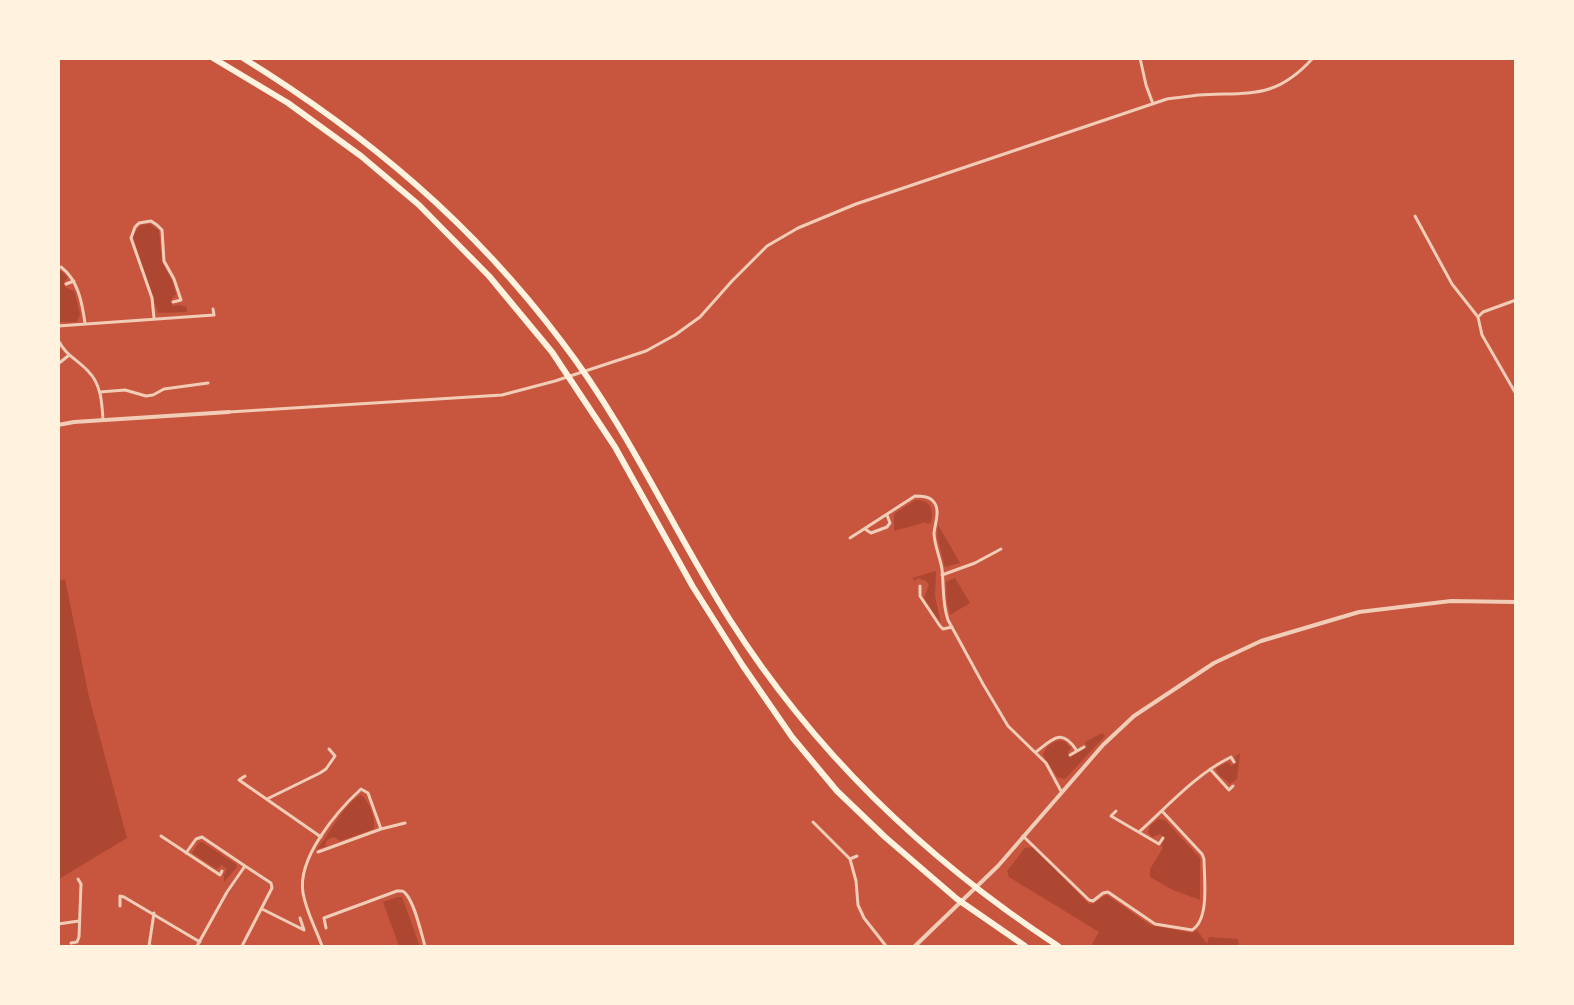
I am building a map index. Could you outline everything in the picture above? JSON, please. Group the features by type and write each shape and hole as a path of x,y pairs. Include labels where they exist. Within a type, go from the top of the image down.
{"highway":[{"path":"213,58 288,104 361,156 419,205 489,276 552,352 615,447 693,587 792,737 837,791 885,837 957,899 1025,946"},
{"path":"243,58 298,92 369,144 429,195 502,268 563,342 587,376 628,439 730,619 754,656 806,724 854,778 933,854 981,893 1058,946"}],"street":[{"path":"1140,58 1153,104"},
{"path":"58,425 103,420 502,394 555,381 646,351 675,335 700,317 766,246 798,228 856,204 1167,99 1200,95 1239,95 1266,91 1283,84 1300,72 1313,58"},
{"path":"1415,216 1448,277 1478,317 1482,335 1515,394"},
{"path":"154,318 152,298 131,238 132,231 139,223 151,221 162,230 164,261 174,279 181,300 173,302"},
{"path":"61,267 70,274 74,281 85,323"},
{"path":"66,284 74,281"},
{"path":"1478,317 1483,312 1515,300"},
{"path":"58,326 214,315 213,309"},
{"path":"58,340 68,356 88,370 96,381 100,392 103,420"},
{"path":"58,364 68,356"},
{"path":"100,392 125,390 146,396 164,389 208,383"},
{"path":"850,538 915,496 922,496 933,501 937,514 934,537 942,574 944,609 982,684 1008,726 1046,763 1061,792"},
{"path":"865,529 869,533 887,527 890,524 886,515"},
{"path":"942,574 975,563 1001,549"},
{"path":"920,586 920,596 940,626 946,630 952,627"},
{"path":"915,946 998,866 1102,745 1134,716 1214,663 1261,641 1359,612 1451,601 1515,602"},
{"path":"1036,752 1061,736 1067,738 1077,751"},
{"path":"1070,755 1084,747"},
{"path":"267,799 326,769 335,756 329,749"},
{"path":"1139,832 1210,770 1231,757 1233,762"},
{"path":"1210,770 1229,790 1233,786"},
{"path":"244,776 239,780 321,837"},
{"path":"322,946 303,893 303,881 309,856 341,810 361,789 368,793 381,829"},
{"path":"1116,811 1111,816 1159,844 1163,838"},
{"path":"1023,836 1089,900 1093,901 1108,892 1155,924 1192,930 1197,927 1204,914 1204,859 1162,811"},
{"path":"813,822 850,859 856,881 858,905 864,918 886,946"},
{"path":"318,852 381,829 405,823"},
{"path":"160,836 220,875 222,871"},
{"path":"186,853 196,839 202,837 271,883 272,888 242,946"},
{"path":"332,841 334,846"},
{"path":"850,859 857,856"},
{"path":"197,946 227,892 245,866"},
{"path":"71,943 77,942 81,884 78,879"},
{"path":"327,928 324,918 402,891 411,903 425,946"},
{"path":"120,906 120,896 154,913 200,942"},
{"path":"262,909 304,930 300,918"},
{"path":"151,946 149,946 151,922 154,913"},
{"path":"58,924 79,921"}],"shaded area":[{"path":"150,224 159,230 162,262 172,280 176,294 171,300 172,306 187,307 187,312 158,313 133,237 141,225"},
{"path":"59,269 68,277 64,282 65,287 74,291 80,314 77,322 59,322"},
{"path":"916,500 925,502 930,507 931,523 926,522 894,531 894,514"},
{"path":"938,525 960,563 945,567 937,536"},
{"path":"936,571 935,596 941,624 924,598 929,585 926,581 918,578 915,581 912,578"},
{"path":"955,578 970,603 950,615 946,582"},
{"path":"65,579 89,697 127,838 59,879 58,581"},
{"path":"1102,733 1105,736 1065,779 1057,777 1043,755 1048,746 1054,742 1064,741 1071,748 1068,752 1071,757 1087,747 1085,742"},
{"path":"1240,753 1237,779 1230,784 1217,773 1216,768 1228,762 1231,766 1237,763 1235,757"},
{"path":"361,795 371,810 374,829 340,841 334,837 327,840 325,847 317,849 343,811"},
{"path":"1158,819 1165,820 1200,858 1200,900 1173,890 1150,877 1150,869 1163,848 1161,845 1165,838 1160,834 1152,837 1148,832 1150,826"},
{"path":"199,842 236,864 237,867 224,882 227,869 221,865 218,869 215,868 192,853"},
{"path":"1033,847 1089,904 1107,895 1150,925 1192,933 1197,930 1207,944 1209,937 1238,939 1239,946 1091,946 1099,932 1009,877 1007,871 1025,848"},
{"path":"402,897 418,946 399,946 383,902"}]}
